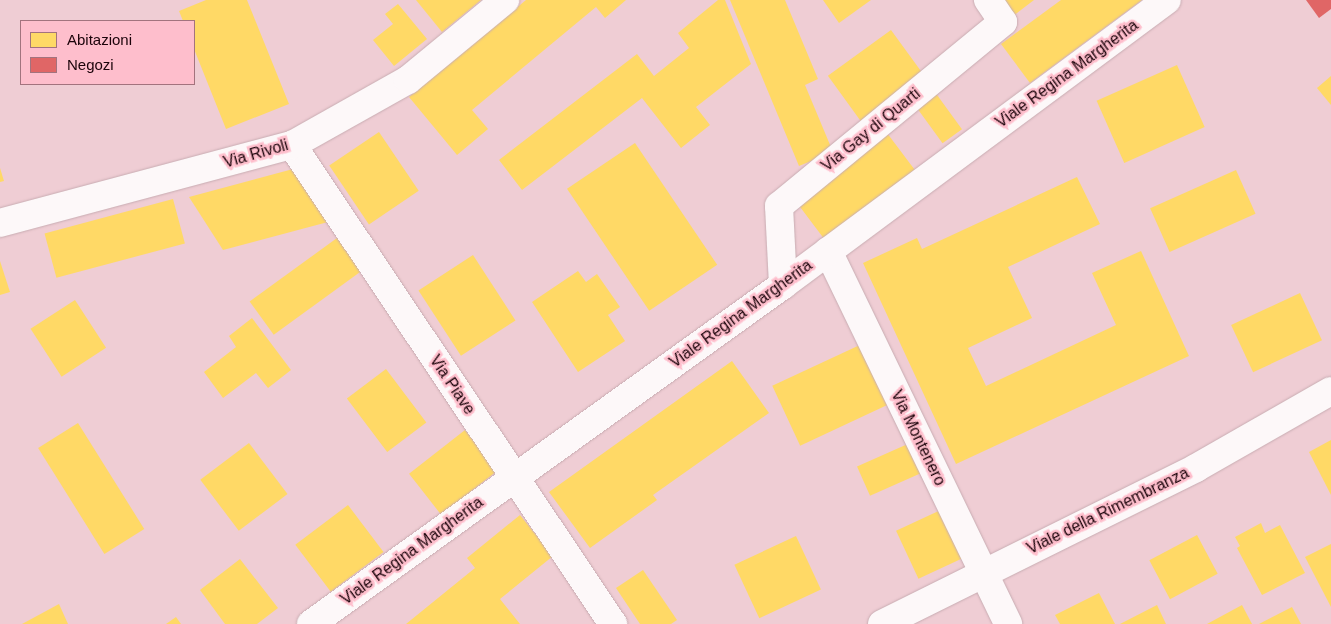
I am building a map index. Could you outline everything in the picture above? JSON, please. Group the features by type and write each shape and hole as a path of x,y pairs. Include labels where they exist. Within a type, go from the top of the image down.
{"street":[{"name":"Via Rivoli","path":"0,223 292,145 408,80 505,0"},
{"name":"Via Gay di Quarti","path":"783,285 779,206 1004,22 988,0"},
{"name":"Viale Regina Margherita","path":"311,624 783,285 1167,0"},
{"name":"Via Piave","path":"292,145 613,624"},
{"name":"Via Montenero","path":"828,251 1008,624"},
{"name":"Viale della Rimembranza","path":"882,624 1196,468 1331,391"}],"building: Abitazioni":[{"path":"206,0 247,0 289,104 226,129 195,52 195,20 183,20 179,11"},
{"path":"416,0 481,0 442,32"},
{"path":"526,0 626,0 605,18 596,7 472,110 488,129 457,155 409,97"},
{"path":"718,0 725,0 751,64 696,107 710,125 681,148 642,98 522,190 499,160 637,54 654,76 689,48 678,33"},
{"path":"730,0 785,0 818,79 805,85 833,152 799,166"},
{"path":"823,0 871,0 839,23"},
{"path":"1002,0 1034,0 1013,16"},
{"path":"1061,0 1142,0 1030,83 1001,44"},
{"path":"398,4 427,39 394,66 373,40 393,24 385,14"},
{"path":"891,30 925,76 861,122 828,76"},
{"path":"1177,65 1205,127 1124,163 1097,101"},
{"path":"1331,76 1331,105 1317,88"},
{"path":"932,88 962,129 943,143 913,102"},
{"path":"379,132 419,191 369,224 329,166"},
{"path":"887,133 915,170 824,238 796,202"},
{"path":"635,143 717,265 649,311 567,189"},
{"path":"0,168 4,181 0,182"},
{"path":"293,169 328,222 223,250 189,197"},
{"path":"1236,170 1256,214 1170,252 1150,208"},
{"path":"1077,177 1100,224 1008,267 1032,318 968,348 986,386 1116,325 1092,273 1141,251 1189,356 956,464 863,263 917,238 922,249"},
{"path":"173,199 185,243 56,278 45,233"},
{"path":"337,238 361,271 274,335 250,301"},
{"path":"473,255 515,320 461,356 418,290"},
{"path":"0,261 10,292 0,295"},
{"path":"578,271 586,282 597,274 620,307 608,315 625,341 578,372 532,302"},
{"path":"1300,293 1322,340 1253,372 1231,325"},
{"path":"75,300 106,348 62,377 31,329"},
{"path":"252,318 291,370 268,388 256,373 223,398 204,372 236,347 229,336"},
{"path":"862,344 890,404 800,446 772,386"},
{"path":"732,361 769,413 653,495 657,500 590,548 549,492"},
{"path":"386,369 426,423 387,452 347,398"},
{"path":"78,423 144,529 104,554 38,448"},
{"path":"465,430 497,471 441,515 409,474"},
{"path":"1331,440 1331,495 1309,452"},
{"path":"249,443 288,494 239,531 200,480"},
{"path":"910,443 923,472 870,496 857,467"},
{"path":"348,505 384,552 331,592 295,545"},
{"path":"945,508 967,556 918,579 896,531"},
{"path":"520,515 553,556 500,599 520,624 406,624 475,568 467,558"},
{"path":"1261,523 1265,533 1280,525 1305,573 1262,595 1237,548 1240,546 1235,537"},
{"path":"1197,535 1218,574 1170,599 1149,560"},
{"path":"796,536 821,589 759,618 734,565"},
{"path":"1331,544 1331,607 1305,557"},
{"path":"240,559 278,608 257,624 225,624 200,590"},
{"path":"643,570 677,620 671,624 640,624 616,588"},
{"path":"1099,593 1115,624 1060,624 1055,615"},
{"path":"59,604 68,624 22,624"},
{"path":"1157,605 1166,624 1120,624"},
{"path":"1242,605 1252,624 1207,624"},
{"path":"1292,607 1301,624 1259,624"},
{"path":"176,617 181,624 166,624"}],"building: Negozi":[{"path":"1306,0 1331,0 1331,9 1319,18"}]}
